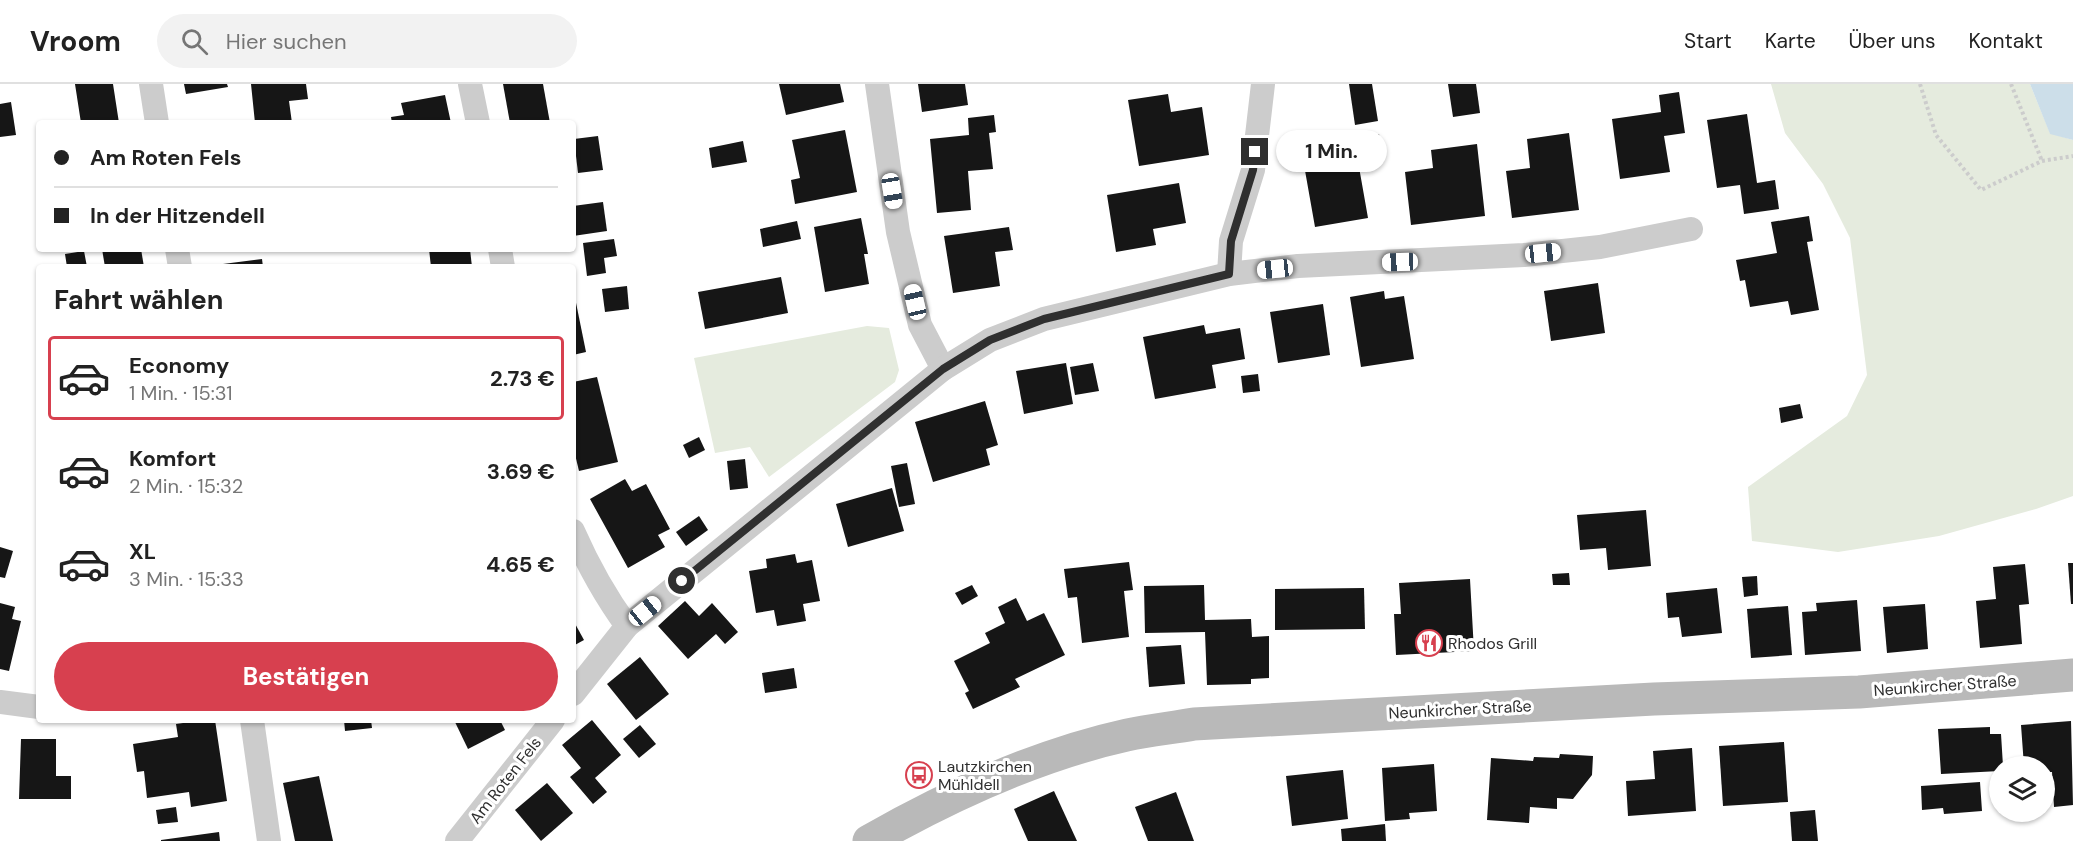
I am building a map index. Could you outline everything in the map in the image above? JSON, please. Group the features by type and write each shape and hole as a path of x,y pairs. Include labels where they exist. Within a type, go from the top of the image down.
{"main road":[{"name":"Neunkircher Straße","path":"869,841 943,802 1004,774 1126,735 1194,724 1630,700 1859,692 2073,675"}],"street":[{"path":"151,84 157,120"},
{"path":"470,84 477,120"},
{"path":"877,84 898,232 920,325 943,369"},
{"path":"1229,274 1231,241 1253,170 1263,84"},
{"path":"576,690 627,626 943,369 990,340 1044,319 1229,274 1298,266 1524,255 1600,247 1691,229"},
{"path":"576,538 589,567 608,600 627,626"},
{"path":"0,702 36,707"},
{"path":"252,723 269,841"},
{"name":"Am Roten Fels","path":"457,841 551,723"}],"path":[{"path":"1920,84 1936,135 1981,190 2042,161 2073,156"},
{"path":"2011,84 2042,161"}],"shaded area":[{"path":"1771,84 2030,84 2050,133 2073,140 2073,496 2036,509 1939,536 1838,552 1752,541 1748,487 1847,416 1867,375 1850,238 1823,184 1785,133"},
{"path":"867,326 889,328 899,370 895,382 769,477 750,447 715,453 694,358"}],"water":[{"path":"2030,84 2073,84 2073,140 2050,134"}],"building":[{"path":"75,84 113,84 119,120 81,120"},
{"path":"184,84 227,84 228,87 186,94"},
{"path":"251,84 306,84 308,99 289,101 292,120 255,120"},
{"path":"503,84 543,84 549,120 509,120"},
{"path":"779,84 840,84 844,102 786,115"},
{"path":"918,84 965,84 968,105 922,112"},
{"path":"1349,84 1372,84 1378,121 1355,125"},
{"path":"1448,84 1476,84 1480,113 1453,117"},
{"path":"1679,92 1685,133 1664,136 1670,172 1620,179 1612,119 1661,112 1659,95"},
{"path":"1168,94 1171,112 1202,107 1209,155 1139,166 1128,100"},
{"path":"445,95 450,120 392,120 391,117 404,115 401,103"},
{"path":"11,102 16,135 0,137 0,104"},
{"path":"1747,114 1757,183 1775,180 1779,209 1744,214 1740,185 1717,188 1707,120"},
{"path":"994,115 996,132 989,133 993,169 968,171 971,210 937,213 930,139 969,135 968,118"},
{"path":"845,130 857,192 795,204 791,180 800,178 792,140"},
{"path":"1569,133 1579,210 1512,218 1506,171 1530,168 1527,139"},
{"path":"1379,134 1384,162 1359,167 1368,218 1315,227 1301,148 1329,143 1331,157 1357,153 1354,138"},
{"path":"598,136 603,170 578,173 576,139"},
{"path":"743,141 747,162 712,168 709,148"},
{"path":"1477,144 1485,216 1411,225 1405,172 1433,168 1431,150"},
{"path":"1179,183 1186,223 1153,229 1156,245 1116,252 1107,195"},
{"path":"603,202 607,231 576,236 576,206"},
{"path":"1809,216 1813,241 1807,242 1819,310 1791,315 1788,301 1750,307 1745,280 1740,281 1736,260 1777,253 1771,222"},
{"path":"861,218 868,254 864,254 869,284 825,292 814,227"},
{"path":"797,221 801,239 763,247 760,229"},
{"path":"1009,227 1013,250 995,252 1000,286 953,293 944,236"},
{"path":"614,239 617,256 604,258 606,273 587,276 583,243"},
{"path":"84,252 86,264 67,264 65,254"},
{"path":"102,252 142,252 144,264 104,264"},
{"path":"429,252 470,252 472,264 431,264"},
{"path":"262,259 263,264 223,264"},
{"path":"781,277 788,313 705,329 698,292"},
{"path":"1598,283 1605,333 1551,341 1544,291"},
{"path":"627,286 629,309 605,312 602,289"},
{"path":"1384,291 1385,299 1404,296 1414,359 1361,367 1350,297"},
{"path":"576,303 586,352 576,354"},
{"path":"1323,304 1330,355 1278,363 1270,312"},
{"path":"1204,325 1206,334 1240,328 1245,359 1212,365 1216,388 1155,399 1143,337"},
{"path":"1066,363 1073,404 1024,414 1016,371"},
{"path":"1093,363 1099,391 1075,395 1070,367"},
{"path":"1258,374 1260,391 1243,393 1241,376"},
{"path":"597,377 618,462 579,471 576,458 576,381"},
{"path":"985,401 998,445 986,449 990,465 933,482 915,422"},
{"path":"1800,404 1803,418 1781,423 1779,408"},
{"path":"699,437 705,450 689,458 683,445"},
{"path":"745,459 748,488 730,490 727,461"},
{"path":"907,463 915,504 899,507 891,466"},
{"path":"625,479 632,491 646,484 670,529 658,535 665,547 628,568 590,499"},
{"path":"892,488 904,531 848,547 836,504"},
{"path":"1646,510 1651,566 1608,570 1606,548 1580,550 1577,515"},
{"path":"699,516 708,530 686,546 676,532"},
{"path":"0,547 13,551 5,578 0,577"},
{"path":"795,554 797,563 812,560 820,601 803,604 806,621 777,626 774,610 756,613 749,571 767,568 766,559"},
{"path":"1129,562 1133,590 1124,591 1129,637 1082,643 1077,597 1068,598 1064,569"},
{"path":"2068,563 2073,563 2073,604 2071,604"},
{"path":"2025,564 2029,604 2019,605 2022,644 1980,648 1976,601 1996,599 1993,567"},
{"path":"1569,573 1570,585 1553,585 1552,574"},
{"path":"1757,576 1758,595 1744,597 1742,577"},
{"path":"1470,579 1474,651 1396,655 1394,614 1401,614 1399,583"},
{"path":"972,585 978,596 962,605 955,593"},
{"path":"1204,585 1205,620 1251,619 1252,637 1269,636 1269,678 1251,679 1251,684 1207,685 1205,632 1145,633 1144,586"},
{"path":"1364,588 1365,629 1275,630 1275,589"},
{"path":"1717,588 1722,633 1682,637 1679,617 1668,618 1666,593"},
{"path":"1016,598 1027,621 1044,613 1065,655 1015,679 1020,687 973,709 965,693 969,691 954,661 990,643 985,633 1005,623 998,607"},
{"path":"1857,600 1861,651 1805,655 1802,612 1817,611 1816,603"},
{"path":"685,601 699,616 712,603 738,632 725,644 716,634 688,659 658,626"},
{"path":"0,603 15,607 12,619 21,621 9,671 0,669"},
{"path":"1925,604 1928,649 1887,653 1883,607"},
{"path":"1788,606 1792,655 1751,658 1747,609"},
{"path":"576,625 584,640 576,644"},
{"path":"1181,645 1185,684 1149,687 1146,647"},
{"path":"640,657 669,694 636,720 607,684"},
{"path":"794,668 797,688 765,693 762,673"},
{"path":"592,720 621,755 595,778 607,792 593,804 570,777 581,768 562,745"},
{"path":"2071,721 2073,805 2055,807 2055,756 2023,756 2021,725"},
{"path":"215,723 227,801 191,807 189,792 147,798 144,771 137,772 133,744 178,737 176,724"},
{"path":"344,723 371,723 372,728 345,731"},
{"path":"455,723 502,723 505,730 468,749"},
{"path":"640,725 656,744 639,758 623,739"},
{"path":"1990,727 1990,734 2001,734 2002,756 1989,756 1989,772 1941,774 1938,729"},
{"path":"21,739 56,739 56,776 71,776 71,799 19,799"},
{"path":"1784,742 1788,802 1723,806 1719,746"},
{"path":"1692,748 1696,811 1628,816 1626,781 1655,779 1653,751"},
{"path":"1560,754 1593,756 1592,775 1573,799 1557,798 1557,809 1530,807 1529,823 1487,820 1491,758 1533,761 1534,757 1559,758"},
{"path":"1434,764 1437,811 1409,813 1410,819 1385,821 1382,768"},
{"path":"1343,770 1348,819 1292,826 1286,776"},
{"path":"319,776 333,841 295,841 283,783"},
{"path":"1980,782 1982,811 1944,814 1943,808 1922,810 1921,786"},
{"path":"547,783 573,813 541,841 515,810"},
{"path":"1054,791 1077,841 1028,841 1014,809"},
{"path":"1176,792 1194,841 1148,841 1135,807"},
{"path":"176,807 178,822 158,824 156,810"},
{"path":"1815,810 1818,841 1792,841 1790,812"},
{"path":"1385,824 1386,841 1342,841 1341,829"},
{"path":"219,832 220,841 161,841 161,840"}],"place":[{"name":"Rhodos Grill","path":"1429,643"},
{"name":"Lautzkirchen Mühldell","path":"919,775"}],"route":[{"path":"682,581 943,369 990,340 1044,319 1229,274 1231,241 1253,170 1255,152"}]}
